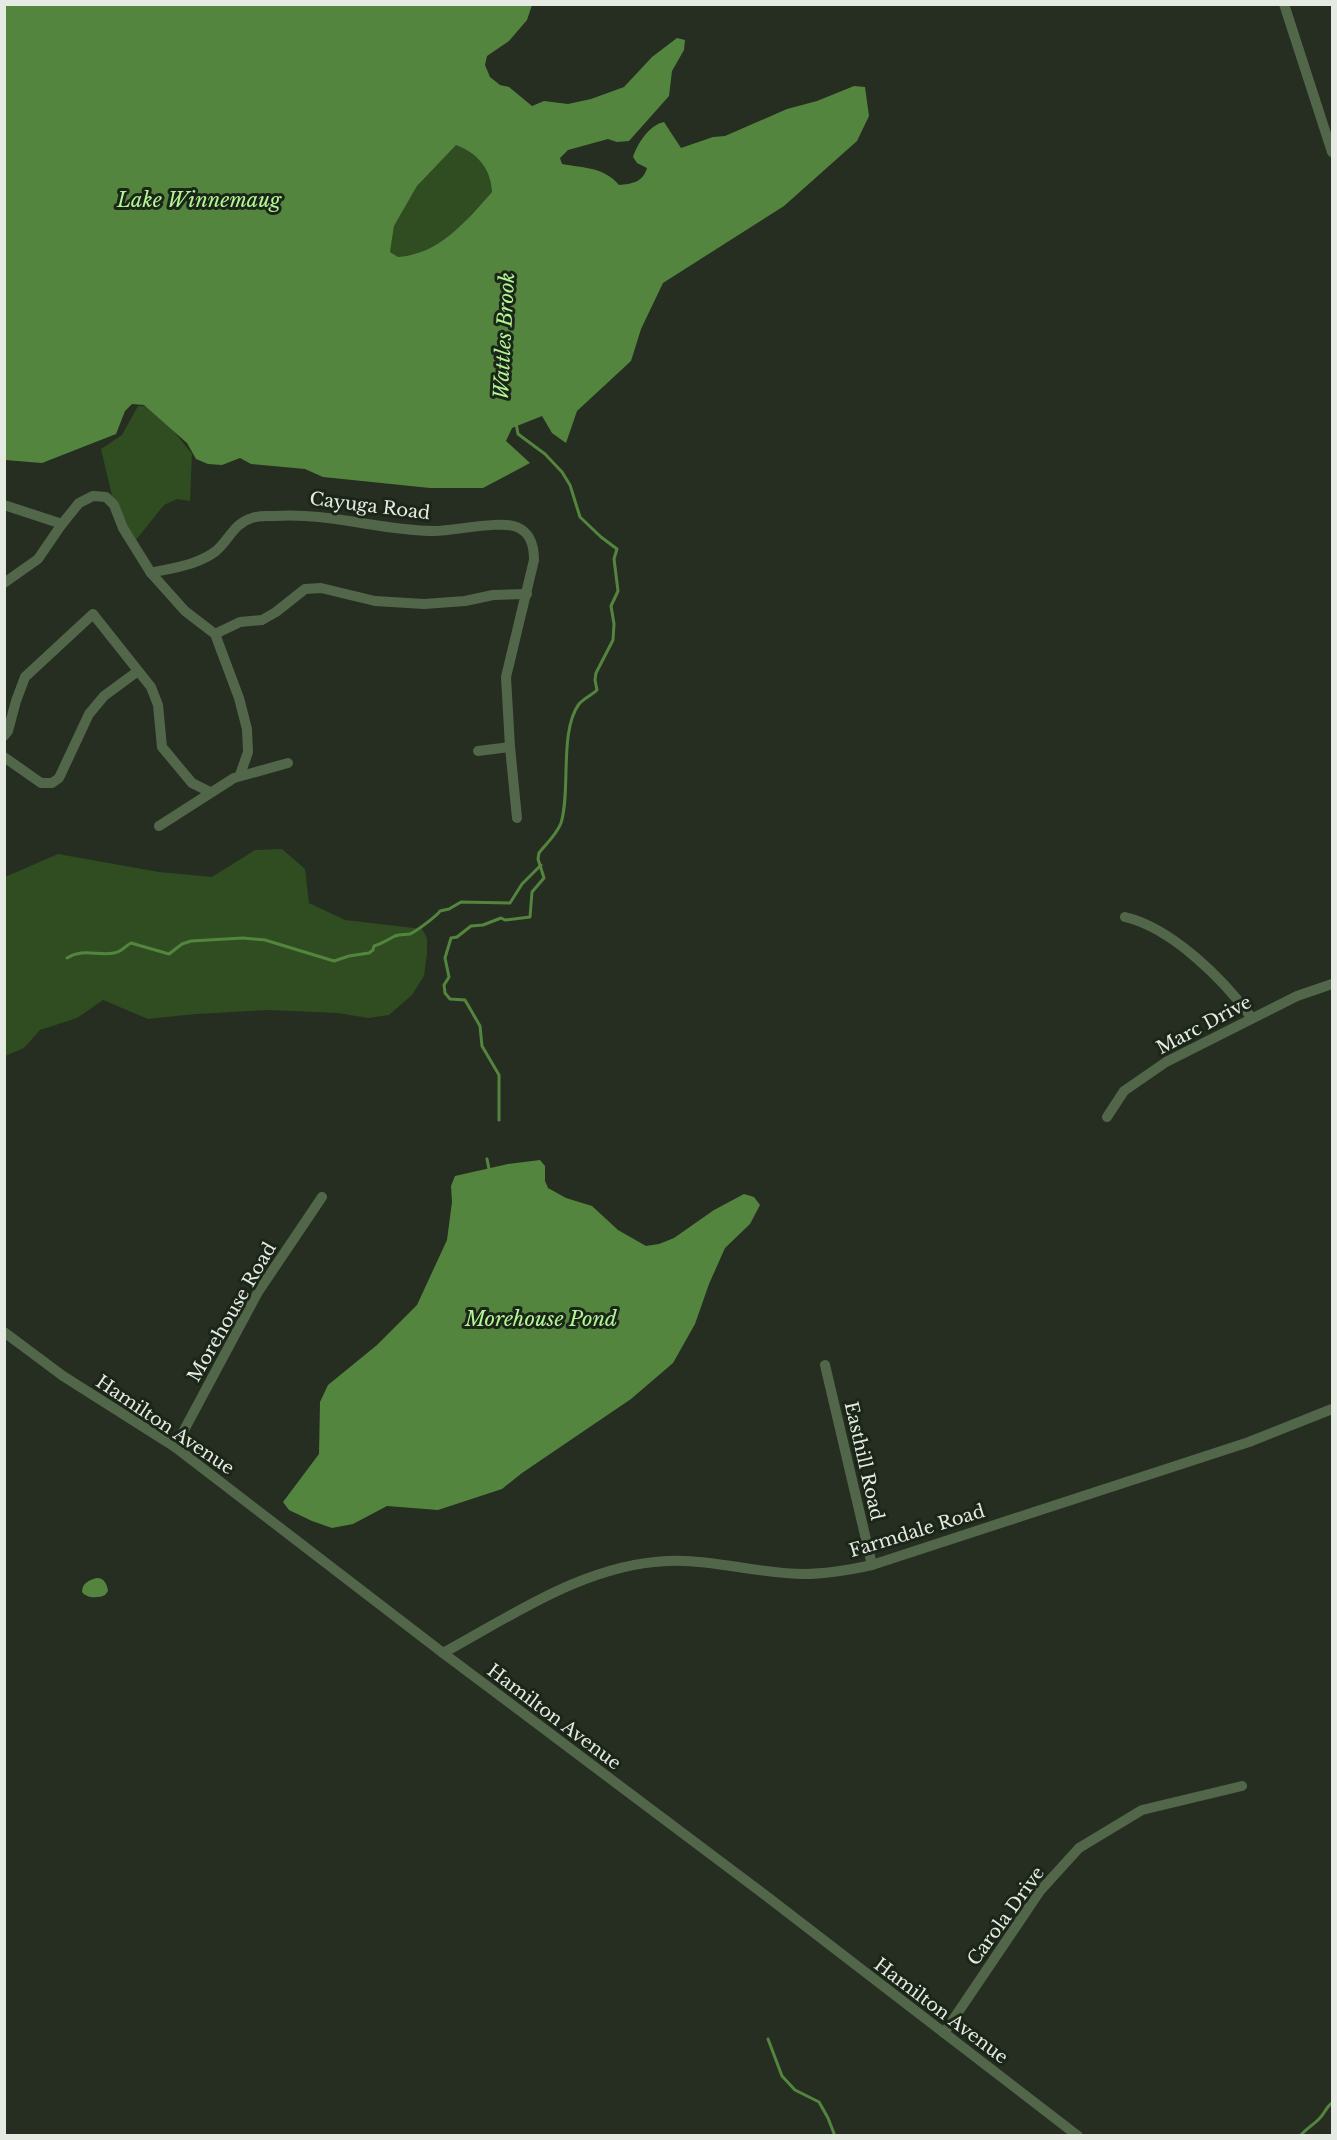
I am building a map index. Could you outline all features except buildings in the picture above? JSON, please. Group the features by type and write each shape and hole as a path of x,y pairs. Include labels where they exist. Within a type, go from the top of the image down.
{"street":[{"path":"1284,4 1332,152"},
{"path":"4,583 38,559 79,503 93,496 106,497 114,505 123,528 151,573 185,611 215,634 239,698 247,729 248,752 240,775"},
{"path":"4,505 62,524"},
{"name":"Cayuga Road","path":"151,573 204,559 217,550 239,523 254,517 297,514 401,529 436,531 501,525 515,526 526,532 534,546 534,560 506,677 517,818"},
{"path":"215,634 240,622 262,620 305,589 321,588 375,601 424,604 465,601 492,595 527,594"},
{"path":"4,736 8,731 25,677 93,614 151,687 158,705 162,747 192,783 210,792"},
{"path":"4,757 41,783 52,783 60,778 89,714 104,696 138,670"},
{"path":"478,751 510,747"},
{"path":"159,826 240,775 288,763"},
{"path":"1125,917 1151,925 1210,969 1234,994 1251,1017"},
{"name":"Marc Drive","path":"1107,1117 1124,1091 1166,1062 1251,1017 1297,996 1332,984"},
{"name":"Morehouse Road","path":"175,1447 258,1292 322,1197"},
{"name":"Hamilton Avenue","path":"4,1332 63,1376 175,1447 1078,2136"},
{"name":"Easthill Road","path":"825,1365 872,1565"},
{"name":"Farmdale Road","path":"443,1653 594,1574 668,1561 700,1562 803,1574 838,1572 872,1565 1250,1441 1332,1409"},
{"name":"Carola Drive","path":"944,2033 1040,1891 1079,1848 1142,1810 1242,1786"}],"shaded area":[{"path":"456,144 471,152 482,162 489,175 492,192 460,227 434,248 413,256 398,258 390,252 394,226 417,186"},
{"path":"138,406 150,406 192,454 190,501 177,499 164,505 135,541 119,525 101,449 122,435"},
{"path":"282,849 305,869 309,903 345,920 422,929 427,938 424,976 412,995 389,1015 368,1018 338,1013 269,1010 148,1019 103,1000 77,1018 40,1030 24,1048 5,1056 5,877 58,854 159,872 212,877 255,850"}],"water":[{"name":"Lake Winnemaug","path":"4,5 532,5 527,20 509,41 487,56 485,65 490,77 500,85 509,87 532,106 544,101 568,104 591,99 624,87 652,57 677,38 685,40 684,50 672,71 669,96 629,141 617,142 608,139 568,150 560,158 562,164 600,172 619,185 636,181 643,176 647,168 637,163 633,157 645,135 664,122 681,148 713,137 725,136 787,109 817,101 854,86 865,87 869,116 857,141 784,206 663,283 641,329 631,361 577,411 566,443 552,433 542,416 512,428 506,441 530,463 483,488 430,488 323,477 305,469 251,464 240,458 222,465 208,464 196,459 187,443 144,405 132,404 125,411 116,434 42,463 5,460","holes":["456,145 464,148 482,162 489,176 492,192 451,235 439,243 413,255 398,257 390,252 394,226 417,186"]},
{"name":"Morehouse Pond","path":"540,1160 545,1166 545,1181 548,1188 566,1198 592,1206 618,1230 646,1246 674,1238 714,1210 744,1194 754,1197 760,1205 750,1224 725,1248 695,1324 673,1363 631,1399 502,1489 438,1510 387,1506 353,1524 332,1528 289,1510 283,1502 319,1454 320,1402 328,1385 377,1345 417,1305 447,1240 452,1202 451,1186 455,1176 508,1164"},
{"path":"97,1578 102,1579 106,1584 108,1591 105,1595 93,1597 84,1594 82,1589 85,1584"}],"waterway":[{"name":"Wattles Brook","path":"499,1120 499,1075 482,1046 480,1026 465,1000 450,999 445,993 444,985 449,977 445,958 451,938 457,937 471,926 483,925 501,918 505,920 530,917 532,892 544,878 538,859 539,853 559,827 564,810 569,729 579,704 597,690 596,673 613,640 614,624 611,606 618,591 614,559 617,549 580,517 570,485 562,472 545,454 518,434 516,423"},
{"path":"67,958 79,953 117,952 131,943 169,954 182,944 191,941 243,938 265,940 334,961 369,953 374,946 395,936 410,934 440,911 461,902 510,903 522,884 541,865"},
{"name":"Wattles Brook","path":"487,1159 489,1169"},
{"path":"768,2039 782,2076 795,2090 819,2102 835,2136"},
{"path":"1300,2136 1319,2119 1332,2103"}]}
